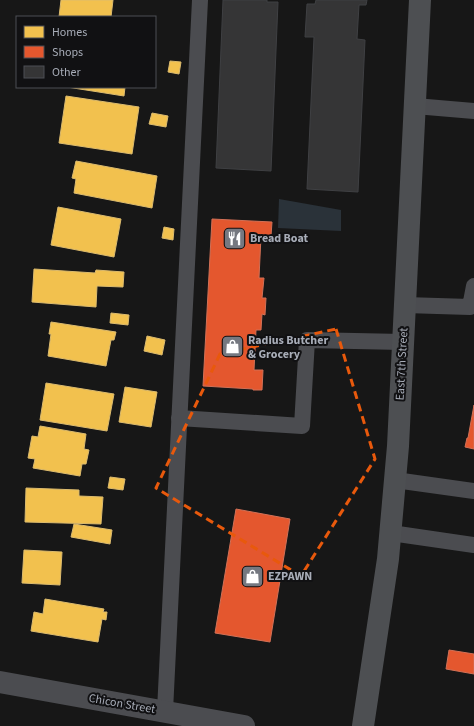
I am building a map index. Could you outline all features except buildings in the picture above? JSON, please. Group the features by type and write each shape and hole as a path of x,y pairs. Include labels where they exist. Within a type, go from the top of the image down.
{"main road":[{"name":"East 7th Street","path":"363,726 388,558 398,446 420,0"}],"street":[{"name":"Chicon Street","path":"0,682 244,726"}],"lane":[{"path":"165,711 200,0"},
{"path":"414,106 474,111"},
{"path":"405,305 470,307 474,286"},
{"path":"179,418 302,426 307,340 403,342"},
{"path":"395,480 474,491"},
{"path":"391,533 474,545"}],"highlighted area":[{"path":"336,329 375,459 301,576 156,488 220,354"}],"shaded area":[{"path":"279,199 341,210 341,231 278,228"}],"place":[{"name":"Bread Boat","path":"234,238"},
{"name":"Radius Butcher & Grocery","path":"233,347"},
{"name":"EZPAWN","path":"253,576"}]}
